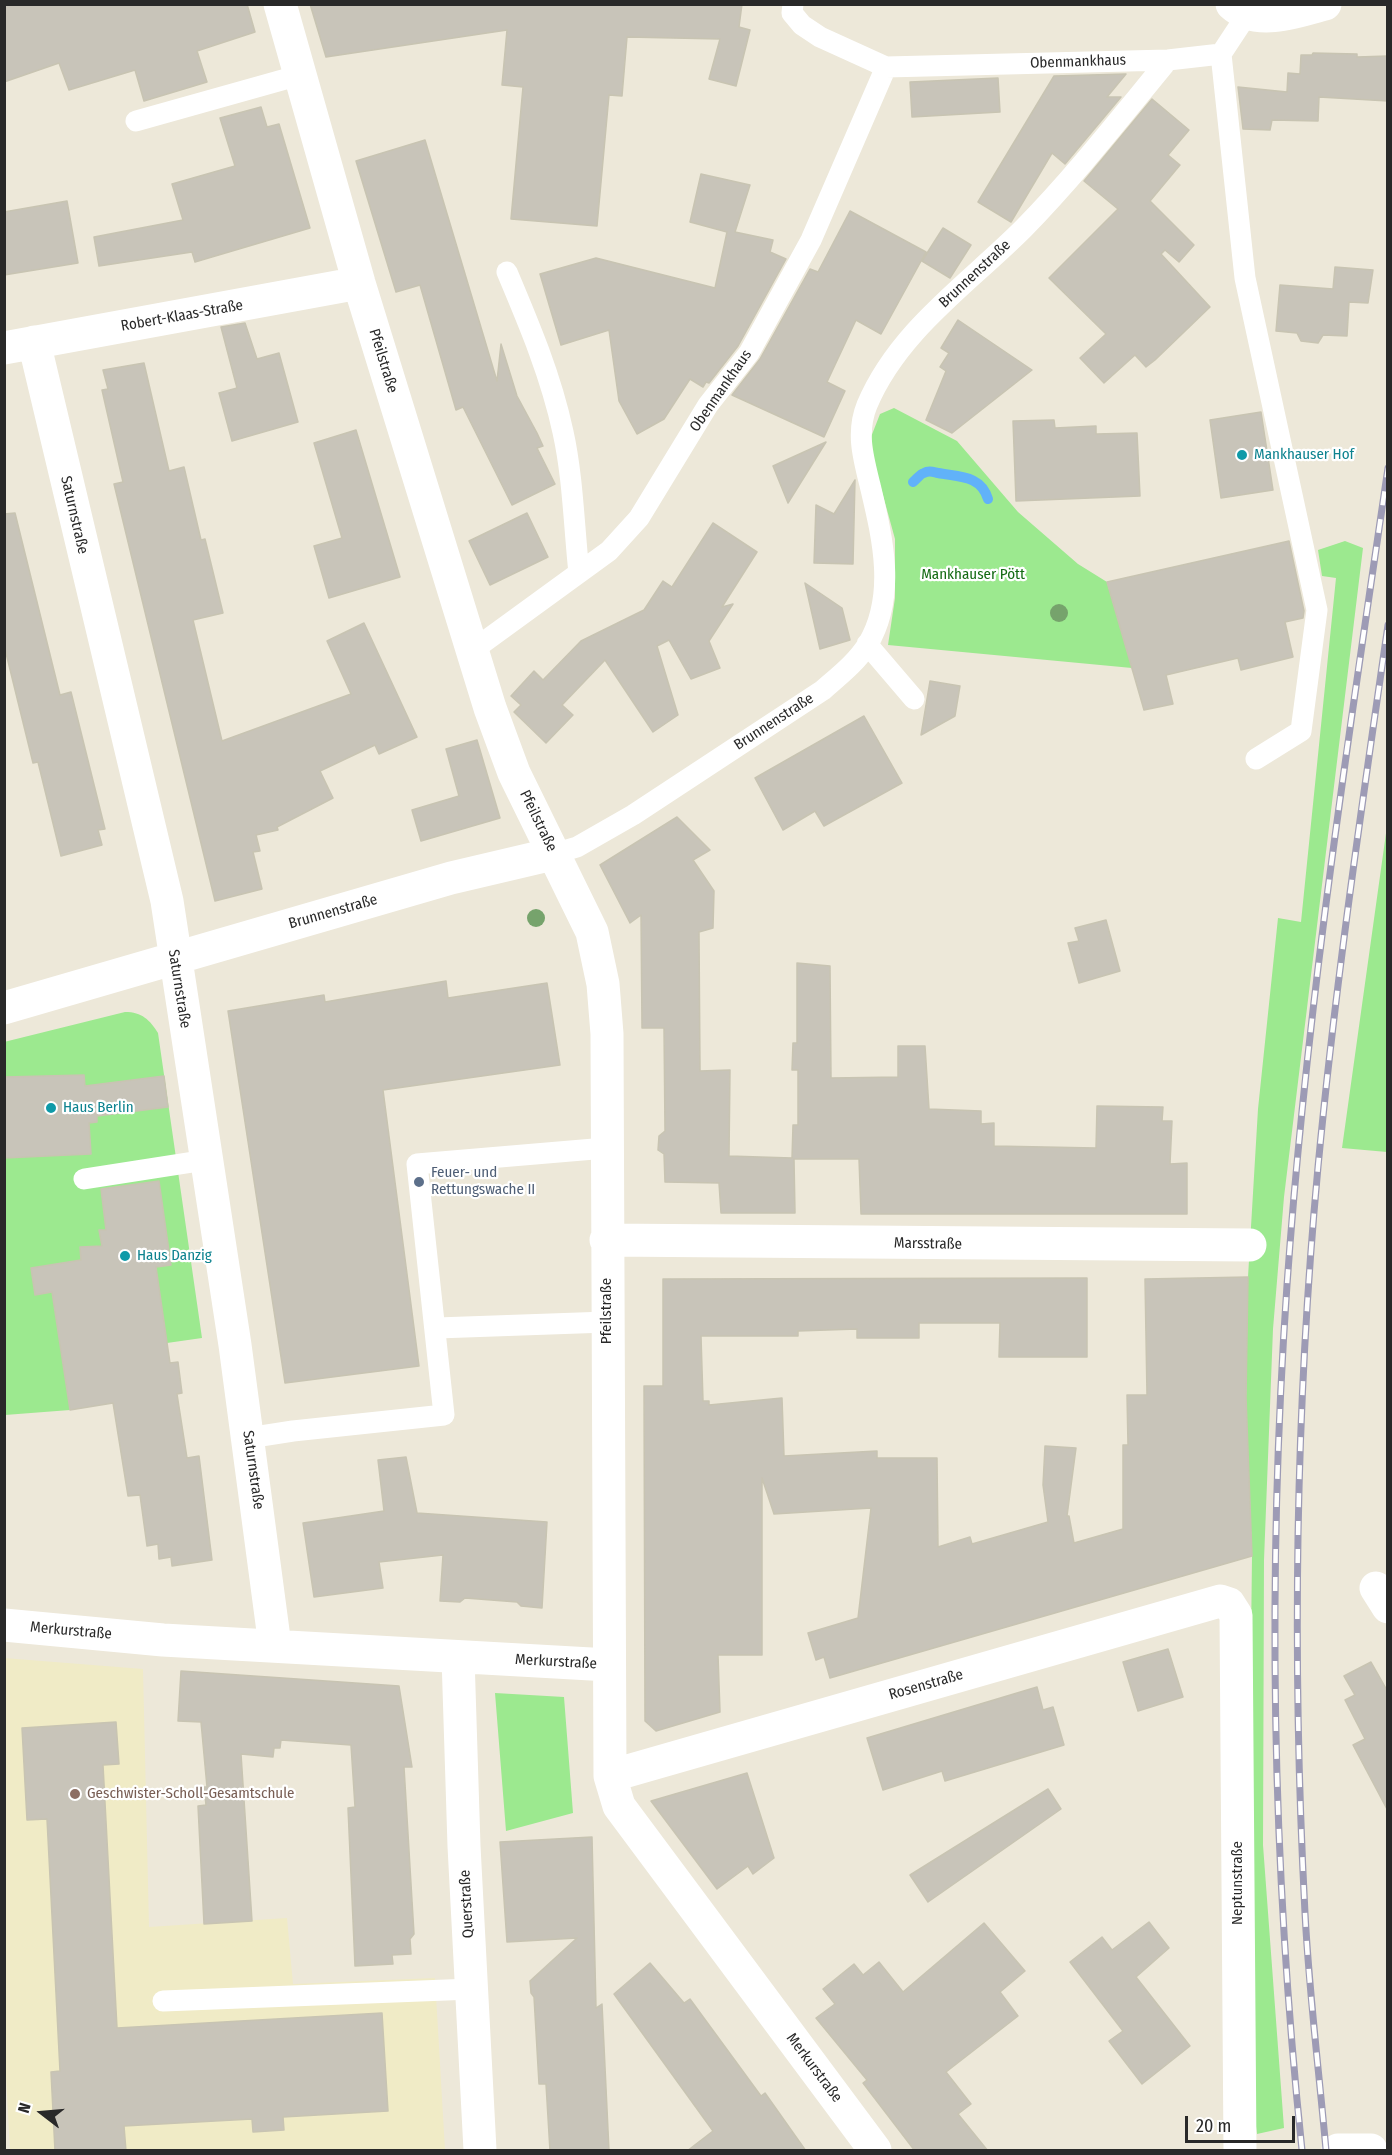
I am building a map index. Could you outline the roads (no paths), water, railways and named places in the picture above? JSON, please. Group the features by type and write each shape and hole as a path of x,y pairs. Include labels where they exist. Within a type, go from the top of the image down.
{"street":[{"name":"Pfeilstraße","path":"280,4 359,284 473,650 514,773 592,933 603,984 607,1034 609,1665"},
{"path":"1240,9 1274,16 1325,4"},
{"name":"Robert-Klaas-Straße","path":"19,345 359,284"},
{"name":"Saturnstraße","path":"19,345 166,901 248,1438 274,1646"},
{"name":"Brunnenstraße","path":"4,1008 451,878 554,854"},
{"name":"Marsstraße","path":"606,1240 1250,1245"},
{"name":"Rosenstraße","path":"610,1776 1220,1601 1229,1604 1236,1615"},
{"name":"Neptunstraße","path":"1236,1615 1240,2151"},
{"name":"Merkurstraße","path":"4,1625 163,1640 609,1665 610,1776 619,1806 875,2151"},
{"name":"Querstraße","path":"458,1657 480,2151"},
{"path":"1338,2151 1371,2151"}],"lane":[{"name":"Obenmankhaus","path":"793,4 792,13 802,25 886,67 1168,60 1221,54"},
{"path":"1240,9 1221,54 1245,278 1317,610 1301,731 1256,759"},
{"name":"Brunnenstraße","path":"554,854 577,848 633,815 824,690 849,667 867,644 883,599 885,568 883,536 861,440 863,417 876,386 902,347 1023,229 1079,167 1168,60"},
{"name":"Obenmankhaus","path":"473,650 609,551 639,519 708,405 749,353 811,240 886,67"},
{"path":"136,121 300,75"},
{"path":"507,272 538,346 556,401 564,435 579,573"},
{"path":"867,644 914,699"},
{"path":"248,1438 444,1415 437,1329 417,1164 606,1148"},
{"path":"84,1179 206,1160"},
{"path":"437,1329 607,1322"},
{"path":"163,2001 472,1989"}],"waterway":[{"path":"913,482 921,474 928,472 968,478 980,485 988,499"}],"railway":[{"path":"1302,2150 1284,1935 1279,1827 1275,1610 1281,1393 1287,1285 1305,1080 1343,774 1388,468"},
{"path":"1326,2150 1309,1972 1301,1820 1297,1633 1300,1446 1310,1260 1332,1031 1388,625"}],"place":[{"name":"Mankhauser Hof","path":"1242,455"},
{"name":"Haus Berlin","path":"51,1108"},
{"name":"Feuer- und Rettungswache II","path":"419,1182"},
{"name":"Haus Danzig","path":"125,1256"},
{"name":"Geschwister-Scholl-Gesamtschule","path":"75,1794"}],"park label":[{"name":"Mankhauser Pött","path":"973,575"}]}
